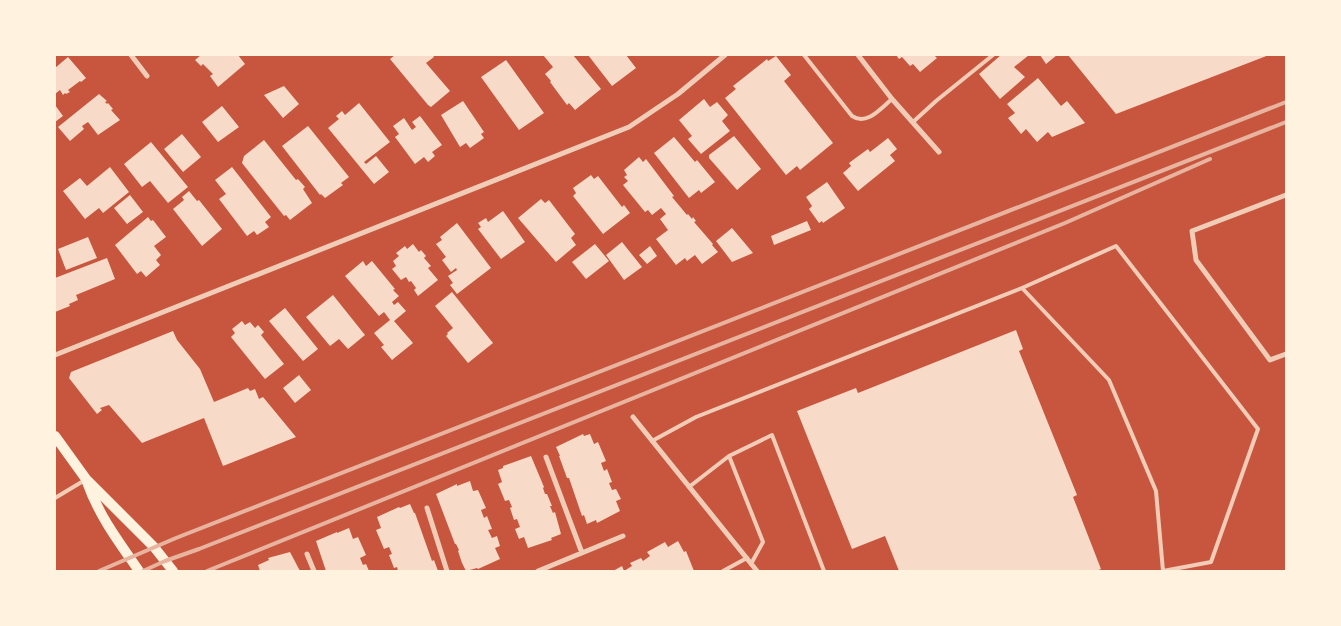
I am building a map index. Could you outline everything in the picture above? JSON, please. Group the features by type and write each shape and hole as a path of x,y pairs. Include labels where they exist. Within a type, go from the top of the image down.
{"main road":[{"path":"55,436 86,479 154,547 173,571"},
{"path":"86,479 94,504 138,571"}],"street":[{"path":"131,55 148,76"},
{"path":"55,355 629,127 678,94 725,55"},
{"path":"858,55 892,99 939,152"},
{"path":"1286,195 1192,231 1196,260 1270,360 1286,354"},
{"path":"633,417 757,571"},
{"path":"546,457 582,553"},
{"path":"427,508 447,571"},
{"path":"538,571 623,536"},
{"path":"307,554 314,571"}],"lane":[{"path":"804,55 857,120 865,120 892,99"},
{"path":"912,122 993,55"},
{"path":"652,441 696,417 1022,288 1116,246 1258,429 1211,562 1163,571 1156,491 1109,380 1022,288"},
{"path":"689,487 729,456 772,435 824,571"},
{"path":"729,456 763,542 751,564"},
{"path":"55,498 86,479"},
{"path":"723,571 747,558"}],"building":[{"path":"201,55 238,55 245,64 218,87 210,76 213,74 203,64 201,66 195,60"},
{"path":"395,55 433,55 434,57 426,63 450,91 431,107 390,59"},
{"path":"543,55 573,55 601,89 575,110 569,103 567,105 545,74 553,67"},
{"path":"588,55 626,55 636,68 612,86"},
{"path":"896,55 934,55 937,58 920,72 913,64 910,66 902,57 899,59"},
{"path":"1001,55 1029,55 1014,67 1025,77 1000,99 979,74"},
{"path":"1040,55 1057,55 1046,64"},
{"path":"1068,55 1269,55 1116,114"},
{"path":"776,56 791,75 784,81 833,143 800,170 797,166 786,175 725,98 736,89 733,86 767,59 768,61"},
{"path":"68,57 86,78 68,90 70,92 63,95 60,90 55,94 55,68"},
{"path":"506,60 544,113 519,130 481,77"},
{"path":"1038,78 1061,106 1067,101 1085,123 1052,137 1048,132 1037,142 1026,129 1021,134 1008,118 1015,113 1007,104"},
{"path":"284,86 299,104 283,118 264,95"},
{"path":"99,94 107,101 105,102 113,109 111,110 120,120 98,135 88,122 82,126 84,129 70,141 58,127"},
{"path":"704,99 710,107 717,102 728,115 722,121 730,131 701,154 688,139 692,136 679,120"},
{"path":"463,101 484,132 481,134 484,138 470,148 466,143 460,147 441,115"},
{"path":"359,103 390,142 364,162 366,164 376,156 389,172 374,184 328,128 339,119 336,116 342,111 345,115"},
{"path":"55,105 63,116 55,122"},
{"path":"222,106 239,127 218,142 202,122"},
{"path":"420,116 442,145 432,152 435,156 428,162 424,157 415,164 395,137 399,134 393,126 404,118 412,130 416,127 412,122"},
{"path":"308,126 349,177 341,183 343,185 325,198 320,195 282,146"},
{"path":"182,134 201,157 183,172 164,149"},
{"path":"734,136 761,169 737,190 709,158 709,155"},
{"path":"674,137 695,162 697,160 715,182 701,193 699,190 689,198 654,153"},
{"path":"888,138 897,149 890,155 895,161 858,191 843,173 851,166 849,163 868,149 870,152"},
{"path":"264,140 296,180 298,179 305,187 303,189 312,203 290,220 286,215 284,216 242,163 244,156"},
{"path":"151,142 188,187 168,203 150,181 142,187 124,164"},
{"path":"639,157 643,162 646,159 674,196 672,197 687,215 692,219 693,217 696,221 694,222 718,252 702,264 695,255 687,261 685,258 676,265 656,239 668,230 660,219 666,214 661,208 652,215 648,210 645,212 623,185 628,181 624,177 627,175 624,170"},
{"path":"110,167 129,192 103,213 99,208 85,219 63,191 80,178 87,186"},
{"path":"232,167 271,217 265,222 269,227 257,235 254,231 247,236 219,199 226,194 215,180"},
{"path":"591,175 594,179 598,176 622,207 624,205 630,213 603,234 573,196 576,193 573,188"},
{"path":"827,182 845,208 823,223 822,221 819,223 809,209 812,206 806,197"},
{"path":"189,191 197,201 199,200 222,229 202,246 173,209 184,200 182,197"},
{"path":"130,195 143,212 127,224 114,208"},
{"path":"541,199 545,203 549,200 575,234 571,238 576,245 556,262 518,218"},
{"path":"503,211 525,242 501,259 478,229 481,227 478,223 486,218 488,222"},
{"path":"148,217 151,221 153,220 166,237 154,246 161,255 156,260 160,265 146,277 141,271 137,274 115,245"},
{"path":"807,221 811,230 774,245 771,236"},
{"path":"457,223 491,268 457,294 450,285 453,283 448,276 457,270 456,268 451,272 442,260 446,257 436,244 442,240 440,237"},
{"path":"732,228 753,253 732,262 716,241"},
{"path":"88,237 97,258 66,270 58,249"},
{"path":"622,242 642,267 624,280 606,255"},
{"path":"413,244 419,252 421,250 426,256 424,258 431,266 428,268 438,280 418,296 414,290 416,288 411,281 409,282 406,277 401,280 392,269 396,266 393,261 399,256 396,253 405,246 407,249"},
{"path":"595,244 609,261 586,279 572,262"},
{"path":"650,246 657,256 647,264 639,255"},
{"path":"107,258 115,279 76,295 78,300 69,304 70,306 55,312 55,278"},
{"path":"363,261 366,266 372,261 399,296 392,302 394,305 398,302 406,311 394,321 413,343 392,360 381,347 384,345 374,333 390,320 384,312 379,316 345,276"},
{"path":"452,292 493,343 468,363 446,336 453,328 435,306"},
{"path":"333,295 365,335 348,349 339,339 330,346 306,317"},
{"path":"285,308 318,349 303,361 269,321"},
{"path":"242,321 245,325 250,322 255,328 258,325 264,332 261,335 284,364 265,379 231,337 235,333 232,329"},
{"path":"1016,330 1023,349 1019,351 1077,495 1073,497 1101,569 1096,571 899,571 885,536 852,549 797,411 856,388 858,393"},
{"path":"173,331 177,340 200,369 214,402 248,388 250,391 255,389 259,399 263,397 296,437 223,466 204,418 142,443 109,405 100,408 102,410 97,414 69,378 71,372"},
{"path":"299,375 311,390 295,403 283,388"},
{"path":"583,434 584,436 590,434 594,444 598,442 606,461 601,463 604,471 607,469 612,482 609,483 612,490 616,489 621,499 616,501 620,511 597,523 596,520 587,524 584,515 582,516 556,447"},
{"path":"531,456 545,494 547,494 552,506 550,506 553,513 555,512 561,534 551,538 552,540 528,548 524,537 519,539 515,529 520,527 517,519 514,520 509,500 505,501 498,484 502,482 498,470 503,468 503,466"},
{"path":"470,481 473,491 478,490 486,508 481,510 484,518 487,516 492,529 488,530 492,538 497,536 500,546 495,548 500,559 478,569 466,571 436,494 457,484 457,486"},
{"path":"410,504 432,561 434,560 438,571 398,571 397,567 394,568 389,555 392,554 389,547 384,549 376,530 381,528 377,517"},
{"path":"349,528 353,539 358,537 366,555 360,558 363,565 366,564 369,571 326,571 316,541"},
{"path":"678,541 684,552 686,551 694,571 624,571 632,566 630,563 641,558 643,561 650,556 647,552 665,542 668,547"},
{"path":"290,552 300,571 260,571 258,565 269,560 268,558"},
{"path":"622,566 624,571 613,571"}],"railway":[{"path":"99,571 176,538 1286,102"},
{"path":"143,571 1286,122"},
{"path":"207,571 1065,223 1210,159"}]}
